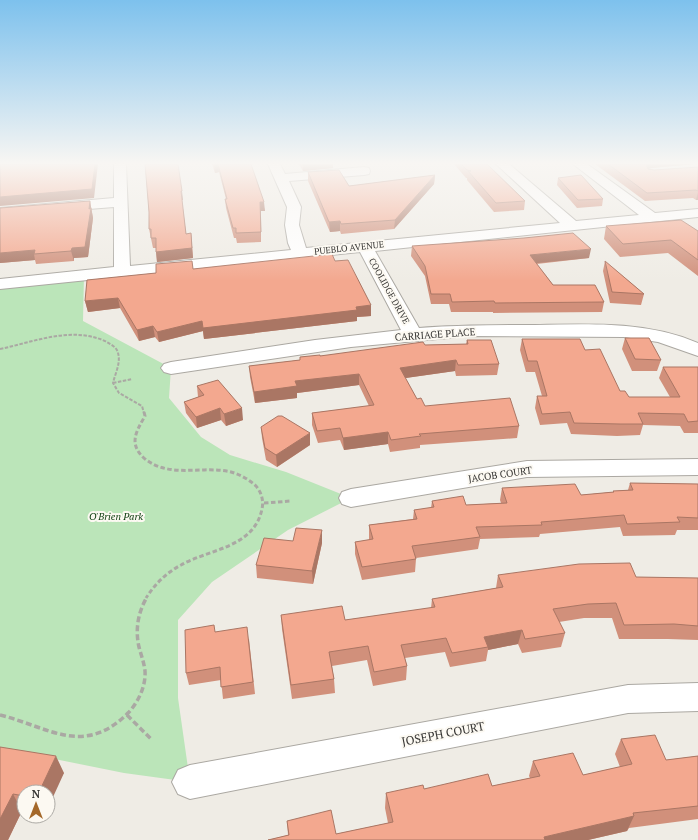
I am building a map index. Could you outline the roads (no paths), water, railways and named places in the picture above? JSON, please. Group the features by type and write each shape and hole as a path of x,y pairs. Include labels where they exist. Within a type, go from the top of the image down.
{"street":[{"path":"0,212 106,203"},
{"path":"120,203 122,271"},
{"path":"292,203 294,207 292,225 296,243 301,253"},
{"path":"547,203 572,225"},
{"path":"639,203 660,217 685,229"},
{"name":"PUEBLO AVENUE","path":"0,284 698,213"},
{"name":"COOLIDGE DRIVE","path":"365,247 413,334"},
{"name":"CARRIAGE PLACE","path":"171,368 310,346 413,334 461,331 613,330 639,332 665,336 698,350"},
{"name":"JACOB COURT","path":"351,498 527,469 698,467"},
{"name":"JOSEPH COURT","path":"190,782 628,699 698,697"}],"park label":[{"name":"O'Brien Park","path":"116,516"}]}
